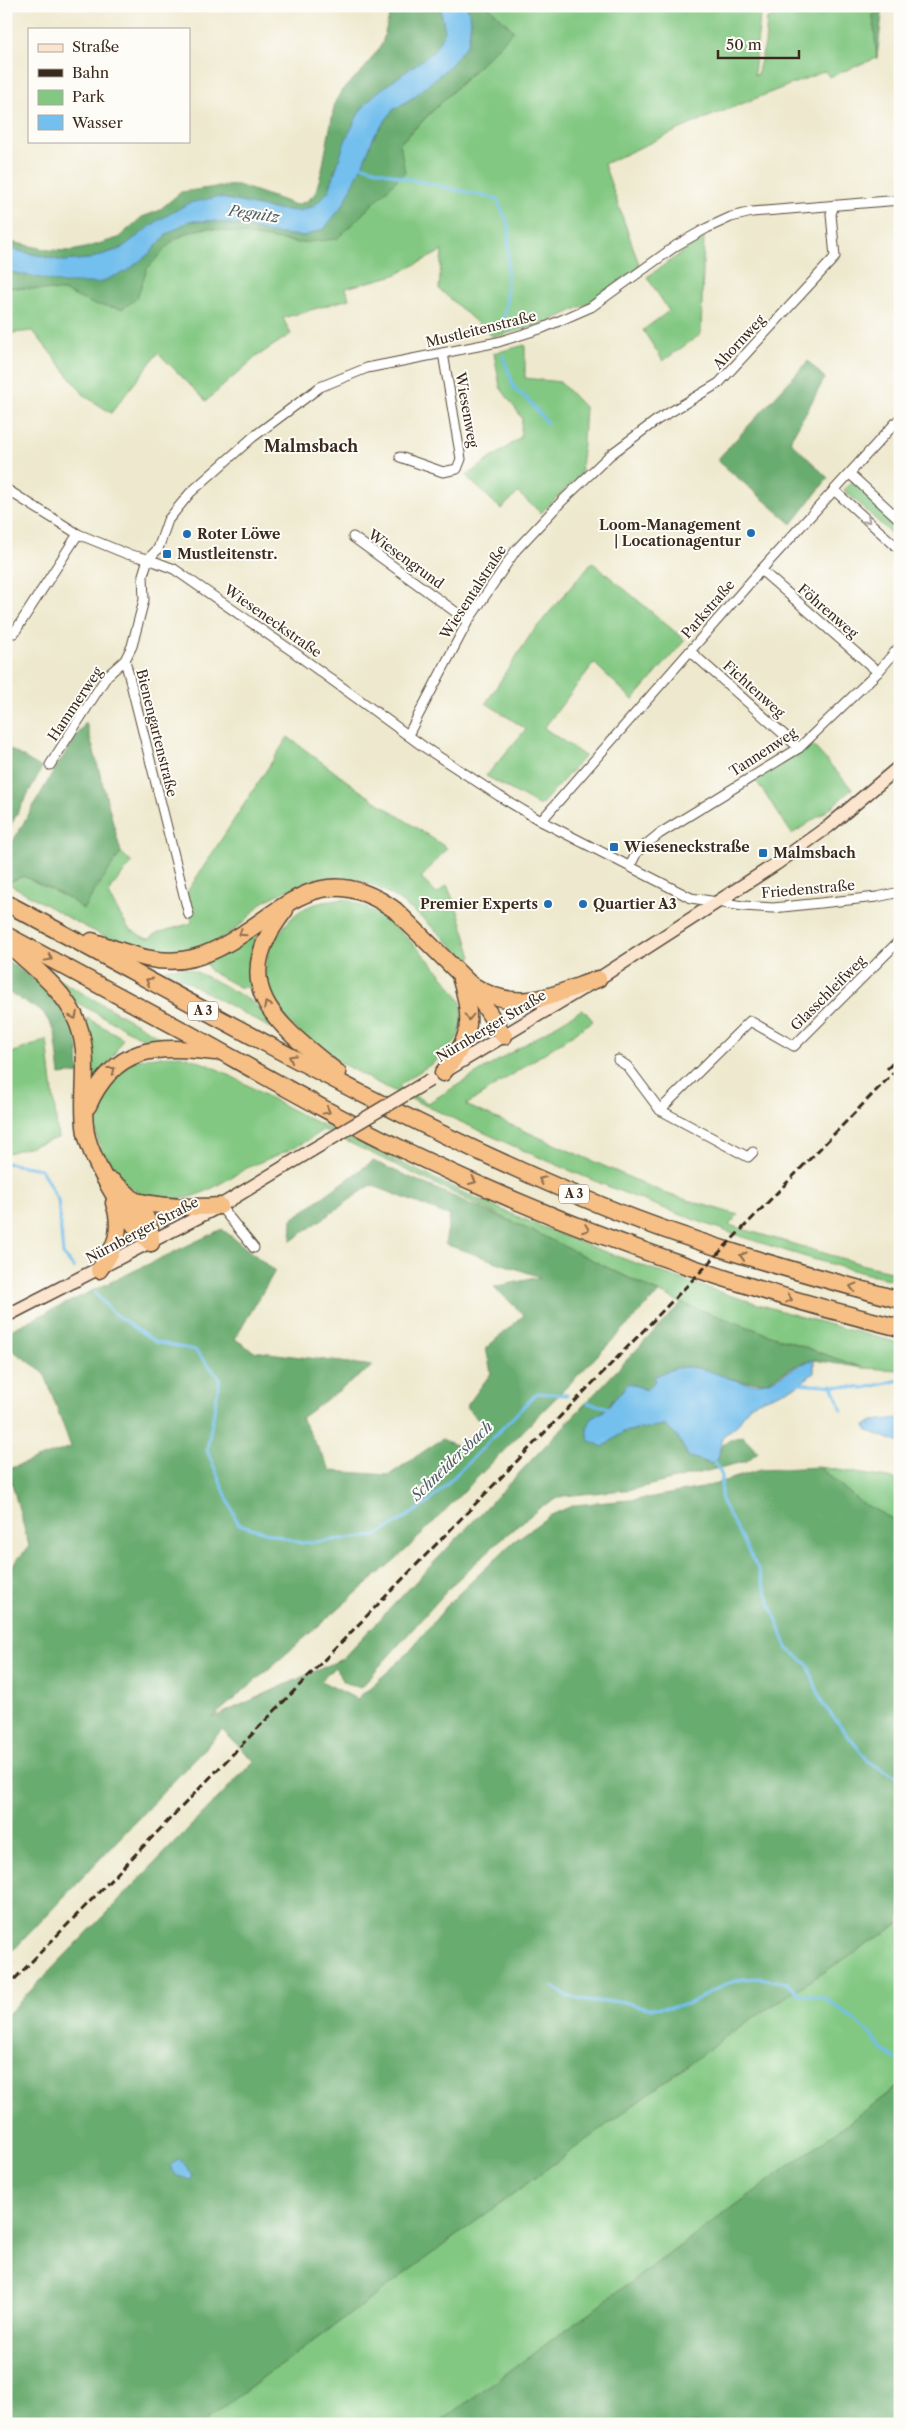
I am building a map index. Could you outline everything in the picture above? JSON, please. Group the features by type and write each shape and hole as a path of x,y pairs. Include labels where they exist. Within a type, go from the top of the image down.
{"highway":[{"path":"41,922 144,958 177,960 192,958 225,944 297,897 319,889 335,887 359,890 384,902 406,919 458,970 470,984 504,1036"},
{"path":"297,897 269,930 260,955 259,983 264,1002 272,1014 307,1048 366,1097"},
{"name":"A 3","path":"6,903 366,1097 586,1200 736,1254 900,1300"},
{"name":"A 3","path":"6,935 343,1119 415,1156 572,1224 729,1281 827,1310 900,1328"},
{"path":"6,942 50,984 71,1010 78,1023 84,1052 86,1110 84,1123 88,1146 132,1222 151,1243"},
{"path":"437,1076 454,1059 468,1034 469,1007 458,970"},
{"path":"470,984 496,998 516,1002 543,998 598,979"},
{"path":"86,1110 106,1073 136,1054 158,1048 223,1054"},
{"path":"104,1175 136,1201 150,1226 151,1243"},
{"path":"99,1270 115,1246 119,1229 117,1212 104,1175"},
{"path":"136,1201 169,1207 220,1206"}],"main road":[{"name":"Nürnberger Straße","path":"6,1316 99,1270 220,1206 598,979 806,844 900,766"}],"street":[{"name":"Mustleitenstraße","path":"148,559 158,549 168,520 190,493 252,437 320,387 367,368 498,342 543,328 591,307 678,245 731,217 752,212 900,200"},
{"name":"Ahornweg","path":"562,501 610,455 657,420 720,383 770,330 835,257 831,214 834,205"},
{"name":"Wiesenweg","path":"400,457 443,472 458,469 461,459 443,353"},
{"name":"Parkstraße","path":"541,821 761,570 900,418"},
{"path":"850,474 900,520"},
{"name":"Wieseneckstraße","path":"6,489 78,534 127,554 148,559 174,569 408,735 541,821 691,898 717,902"},
{"path":"835,491 900,550"},
{"name":"Wiesentalstraße","path":"408,735 468,621 516,550 562,501"},
{"path":"14,633 78,534"},
{"name":"Wiesengrund","path":"352,537 468,621"},
{"name":"Bienengartenstraße","path":"148,559 143,575 144,600 132,646 125,660 189,915"},
{"name":"Föhrenweg","path":"761,570 878,672"},
{"name":"Tannenweg","path":"630,866 637,852 659,834 799,748 878,672 900,646"},
{"name":"Fichtenweg","path":"690,651 799,748"},
{"name":"Hammerweg","path":"50,765 107,676 125,660"},
{"name":"Friedenstraße","path":"717,902 773,908 877,897 900,892"},
{"name":"Glasschleifweg","path":"660,1110 750,1021 794,1046 900,940"},
{"path":"618,1060 627,1066 660,1110 748,1157 753,1152"},
{"path":"220,1206 254,1248"}],"green space":[{"path":"392,6 440,6 445,31 433,52 407,73 335,169 329,191 314,206 299,211 273,209 217,197 138,237 120,249 89,259 63,261 6,248 6,241 50,250 71,251 118,238 142,217 158,211 181,192 238,185 296,205 307,201 315,194 322,170 335,102 342,90 364,69 382,44"},
{"path":"467,6 488,6 514,31 400,143 405,172 337,239 299,243 208,228 193,230 174,239 147,269 137,298 122,309 93,304 64,291 6,287 6,271 20,274 150,253 167,234 189,221 215,221 249,227 269,233 304,236 324,229 362,166 374,136 393,110 415,96 450,66 468,43 471,20"},
{"path":"488,6 761,6 754,74 757,75 765,44 767,19 785,14 784,8 872,6 877,58 829,77 825,71 696,122 604,164 640,267 589,303 544,324 493,337 439,289 442,251 395,275 346,288 349,299 283,318 291,334 256,357 206,401 158,353 111,413 85,396 33,331 13,333 6,339 6,287 64,291 93,304 137,298 144,275 153,260 173,241 189,233 207,228 299,243 514,31"},
{"path":"872,6 883,6 877,58"},
{"path":"704,237 701,334 663,361 643,330 669,311 647,277"},
{"path":"525,345 525,378 560,382 585,408 581,474 541,513 518,493 501,509 466,476 520,438 522,418 500,387 494,353"},
{"path":"808,361 825,378 790,441 828,478 792,524 717,460"},
{"path":"853,480 900,523 900,542 844,490"},
{"path":"592,562 685,640 633,700 594,663 544,728 585,756 540,806 486,776 526,729 486,703 531,634"},
{"path":"86,722 121,852 83,909 70,899 24,876 6,883 6,853 55,769"},
{"path":"288,737 359,790 447,848 421,878 437,894 447,885 459,914 472,957 468,960 409,907 388,893 365,882 342,877 317,879 290,889 262,903 238,927 214,942 189,952 164,956 109,938 74,921 7,883 23,876 70,899 83,909 121,852 132,863 111,888 109,896 128,928 143,937 150,938 157,933 192,923 187,892"},
{"path":"811,743 852,789 828,810 792,834 755,779"},
{"path":"6,747 42,768 6,834"},
{"path":"344,899 370,910 393,925 415,945 439,972 461,1003 461,1027 451,1048 398,1087 428,1103 583,1009 593,1021 466,1105 667,1194 738,1215 729,1225 868,1266 900,1273 900,1282 842,1267 727,1232 615,1189 504,1142 406,1097 362,1075 320,1049 284,1017 272,1000 266,980 267,958 275,939 296,914 311,905"},
{"path":"259,930 253,945 249,964 251,986 241,988 210,971 206,962 220,956"},
{"path":"6,960 45,988 69,1015 77,1037 79,1073 60,1075 55,1032 43,1012 6,991"},
{"path":"183,967 210,978 253,1003 272,1026 270,1028 164,969"},
{"path":"54,977 167,1041 148,1041 72,1000"},
{"path":"87,1018 123,1038 112,1058 93,1082 83,1020"},
{"path":"47,1040 58,1138 8,1153 6,1151 6,1055"},
{"path":"180,1055 224,1072 278,1103 454,1188 562,1235 729,1295 900,1343 900,1370 863,1368 681,1303 323,1130 301,1144 249,1167 199,1194 181,1199 153,1198 130,1187 112,1169 100,1147 95,1123 98,1099 110,1078 132,1062 149,1058"},
{"path":"373,1161 539,1234 659,1293 406,1550 212,1718 342,1659 681,1303 863,1368 814,1360 801,1363 765,1382 741,1381 687,1367 654,1377 655,1381 647,1390 629,1383 597,1417 603,1447 623,1432 664,1425 678,1437 688,1456 711,1464 718,1459 725,1442 743,1436 758,1452 747,1461 635,1489 563,1496 542,1506 499,1541 453,1584 360,1688 344,1682 335,1667 321,1681 357,1699 404,1657 451,1601 513,1542 549,1516 574,1505 641,1499 702,1488 760,1470 819,1467 860,1502 900,1523 900,1923 739,2027 201,2424 6,2424 6,2016 254,1761 222,1730 6,1958 6,1573 29,1546 8,1469 71,1447 44,1372 6,1346 6,1332 222,1229 275,1271 235,1339 253,1351 373,1366 301,1418 331,1471 389,1475 442,1439 464,1449 484,1426 466,1407 491,1373 486,1348 524,1315 494,1287 540,1277 445,1244 450,1216 371,1185 291,1241 292,1219"},
{"path":"819,1467 900,1480 900,1523 860,1502"},
{"path":"900,1923 900,2085 437,2424 201,2424 739,2027"},
{"path":"900,2085 900,2424 437,2424"}],"water":[{"name":"Pegnitz","path":"440,6 467,6 471,20 468,43 450,66 415,96 393,110 374,136 343,205 324,229 304,236 269,233 249,227 215,221 189,221 167,234 150,253 127,271 98,283 64,283 6,271 6,248 63,261 89,259 120,249 159,220 189,203 217,197 273,209 299,211 314,206 329,191 345,141 360,111 375,94 433,52 445,31"},
{"path":"814,1360 814,1373 797,1386 751,1404 737,1425 722,1437 718,1459 711,1464 688,1456 678,1437 664,1425 623,1432 603,1447 589,1440 587,1428 592,1418 604,1411 629,1383 646,1390 655,1381 654,1377 683,1367 706,1370 746,1383 765,1382 801,1364"},
{"path":"900,1418 900,1443 868,1431 865,1426 873,1421"},
{"path":"177,2160 183,2162 193,2175 191,2180 175,2174 170,2166"}],"waterway":[{"path":"360,165 405,178 497,199 509,226 506,309 501,324"},
{"path":"503,356 514,388 529,401 547,423"},
{"name":"Schneidersbach","path":"6,1163 41,1169 58,1200 63,1254 74,1268"},
{"name":"Schneidersbach","path":"95,1293 113,1313 156,1342 195,1350 220,1378 207,1450 238,1524 301,1543 376,1536 428,1503 537,1393 567,1395"},
{"path":"796,1383 864,1388 900,1380"},
{"path":"832,1385 842,1410"},
{"name":"Schneidersbach","path":"588,1403 610,1408"},
{"name":"Schneidersbach","path":"714,1460 722,1476 721,1500 757,1567 787,1648 808,1665 822,1703 870,1763 900,1778"},
{"path":"553,1987 569,1997 592,2002 619,2001 647,2008 688,2004 723,1985 742,1979 760,1978 787,1983 800,1994 825,1998 853,2019 871,2035 882,2049 896,2059"}],"railway":[{"path":"887,1069 900,1056"},
{"path":"6,1988 900,1066"}],"place":[{"name":"Loom-Management | Locationagentur","path":"751,533"},
{"name":"Roter Löwe","path":"187,534"},
{"name":"Mustleitenstr.","path":"167,554"},
{"name":"Wieseneckstraße","path":"614,847"},
{"name":"Malmsbach","path":"763,853"},
{"name":"Premier Experts","path":"548,904"},
{"name":"Quartier A3","path":"583,904"}],"district":[{"name":"Malmsbach","path":"311,446"}]}
